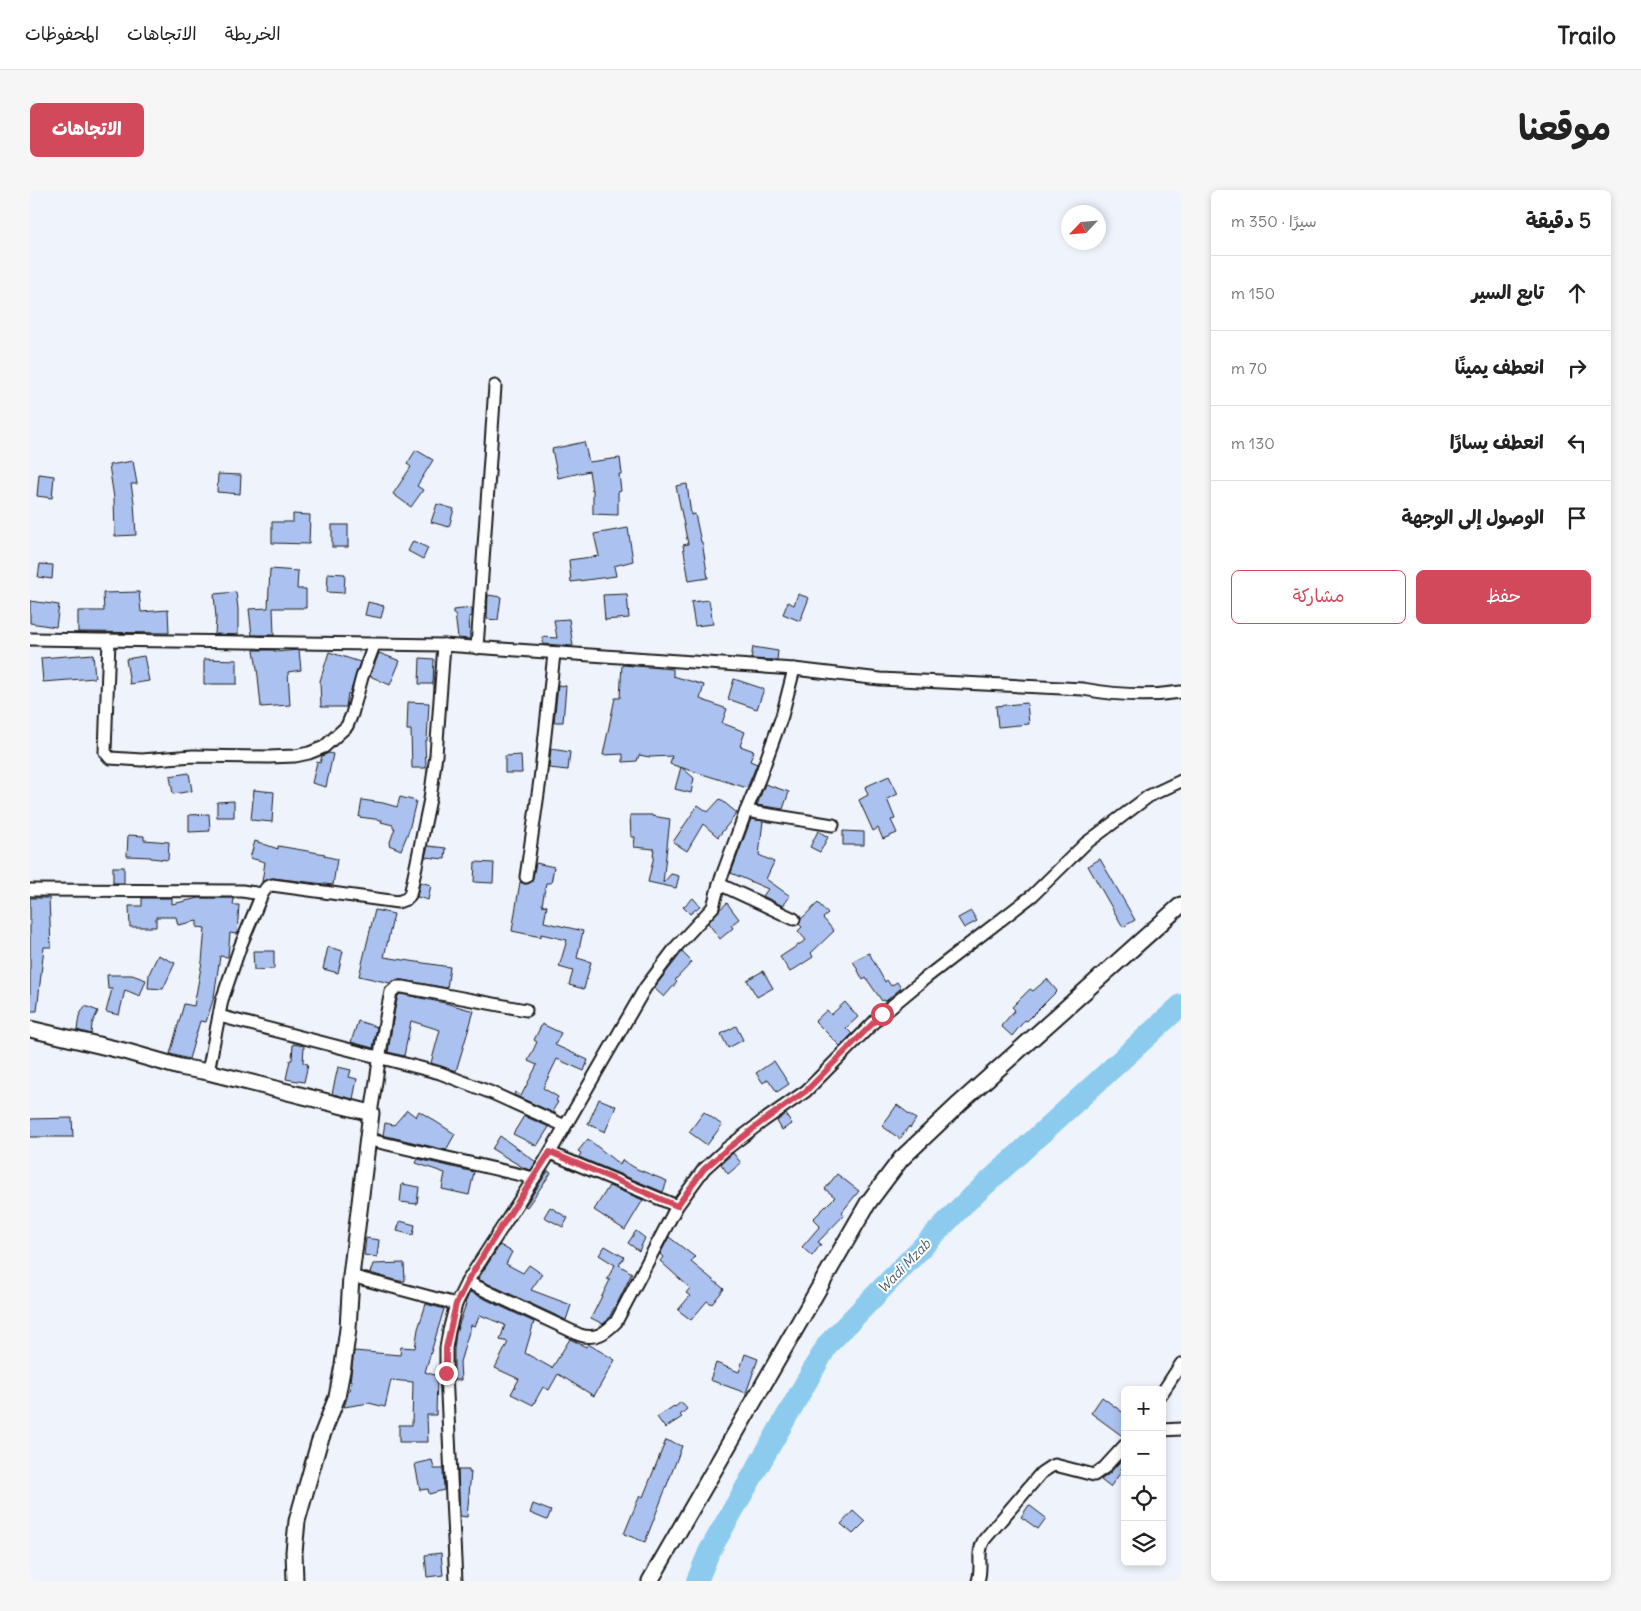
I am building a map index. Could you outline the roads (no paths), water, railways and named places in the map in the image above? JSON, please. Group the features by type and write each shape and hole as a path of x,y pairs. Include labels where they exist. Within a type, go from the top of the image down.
{"main road":[{"path":"650,1581 868,1203 901,1159 959,1104 1181,905"},
{"path":"30,1029 370,1113 351,1276 344,1365 337,1397 319,1443 297,1521 294,1552 295,1581"}],"street":[{"path":"477,648 495,386"},
{"path":"30,639 444,645 794,669 880,679 1083,690 1110,694 1140,695 1181,692"},
{"path":"109,640 105,752 110,758 142,760 193,756 237,758 295,756 324,747 347,726 374,645"},
{"path":"208,1072 222,1000 240,947 262,894 268,887 272,885 398,902 410,895 430,799 436,755 444,645"},
{"path":"526,877 540,780 554,654"},
{"path":"456,1581 446,1348 456,1304 467,1282 550,1152 645,988 676,947 713,907 719,884 782,716 794,669"},
{"path":"467,1282 580,1335 589,1338 599,1335 616,1322 677,1206 704,1169 763,1121 806,1091 882,1014 1033,895 1085,844 1149,796 1181,781"},
{"path":"746,811 834,825"},
{"path":"719,884 794,919"},
{"path":"30,890 242,891 262,894"},
{"path":"370,1113 384,1023 391,992 397,987 526,1010"},
{"path":"219,1016 440,1073 492,1093 565,1126"},
{"path":"366,1139 534,1178"},
{"path":"550,1152 677,1206"},
{"path":"351,1276 456,1304"},
{"path":"1166,1388 1181,1364"},
{"path":"1166,1430 1181,1429"},
{"path":"978,1581 981,1574 980,1547 1041,1473 1055,1465 1094,1474 1099,1473 1121,1449"}],"waterway":[{"name":"Wadi Mzab","path":"697,1581 709,1552 828,1344 962,1206 1181,1005"}]}
